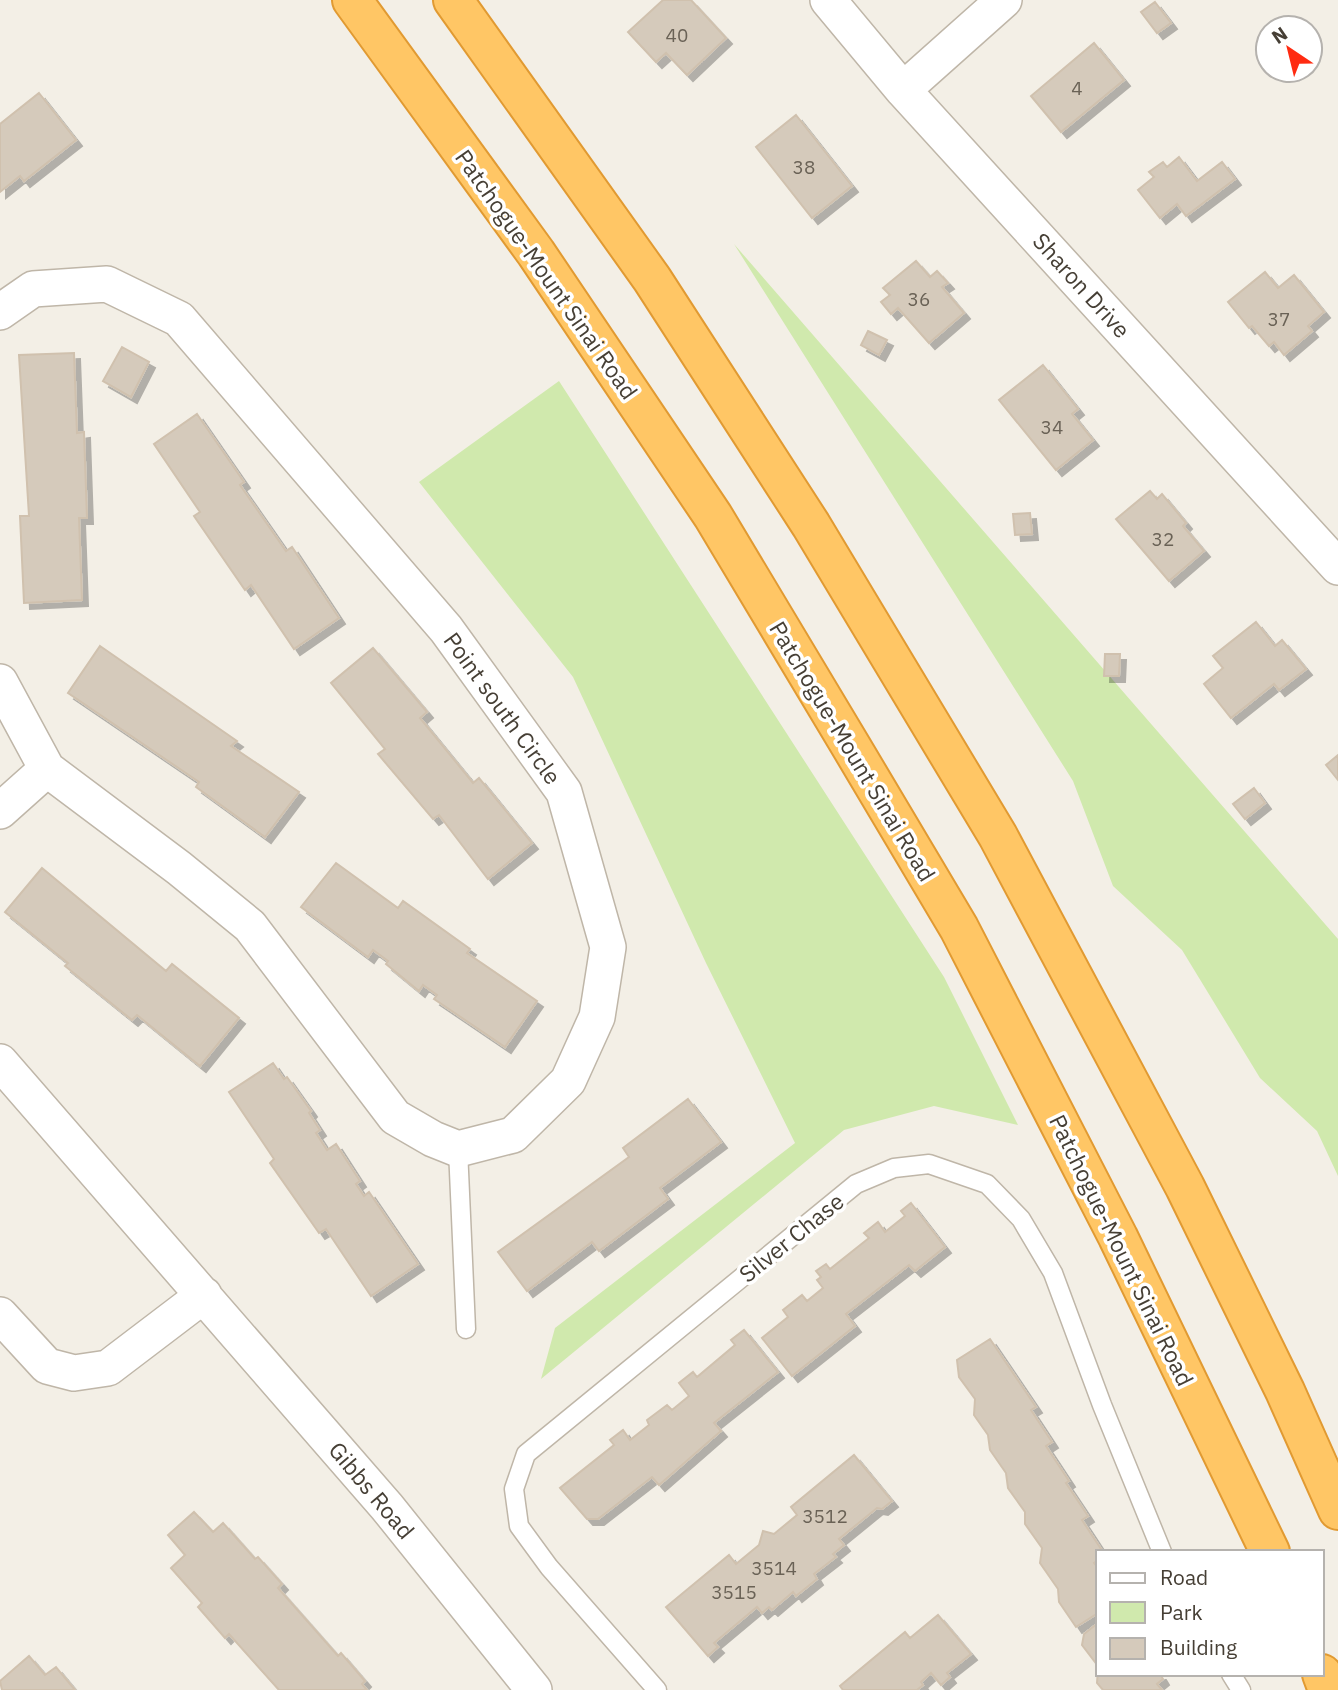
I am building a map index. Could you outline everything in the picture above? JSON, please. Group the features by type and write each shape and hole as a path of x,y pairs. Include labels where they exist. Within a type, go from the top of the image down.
{"highway":[{"name":"Patchogue-Mount Sinai Road","path":"352,0 536,253 713,516 959,928 1118,1237 1269,1550"},
{"path":"453,0 659,291 811,525 998,836 1185,1186 1285,1391 1338,1510"}],"street":[{"name":"Sharon Drive","path":"828,0 903,90 1338,567"},
{"path":"903,90 1004,0"},
{"name":"Point south Circle","path":"0,312 33,289 107,284 179,319 446,629 564,792 608,947 597,1017 568,1081 513,1135 458,1149"},
{"path":"0,682 47,769 179,868 250,926 395,1117 433,1139 458,1149"},
{"path":"0,811 47,769"},
{"name":"Gibbs Road","path":"5,1079 204,1295 387,1507 534,1690"},
{"path":"0,1315 47,1366 74,1373 108,1368 204,1295"}],"lane":[{"path":"458,1149 466,1329"},
{"name":"Silver Chase","path":"657,1690 549,1567 519,1526 514,1489 526,1454 856,1184 894,1168 929,1164 987,1184 1021,1219 1053,1273 1160,1550"}],"green space":[{"path":"734,244 1338,939 1338,1176 1317,1131 1260,1078 1182,950 1113,886 1073,781"},
{"path":"559,381 944,977 1018,1125 934,1106 844,1130 541,1379 555,1328 795,1143 706,963 573,677 419,482"}],"building":[{"path":"663,0 691,0 726,38 687,75 666,53 656,62 628,32"},
{"path":"1155,2 1171,23 1157,33 1141,12"},
{"path":"1094,43 1124,80 1061,132 1031,96"},
{"path":"39,93 76,140 24,181 20,176 0,192 0,124"},
{"path":"796,115 852,186 812,218 756,147"},
{"path":"1179,157 1197,181 1222,162 1235,179 1186,216 1177,204 1160,218 1138,190 1154,177 1149,172 1163,162 1167,167"},
{"path":"916,261 930,277 937,271 948,283 942,287 964,313 929,343 898,308 891,314 881,302 890,295 883,288"},
{"path":"1265,272 1278,288 1294,275 1324,312 1308,326 1312,331 1284,355 1274,342 1269,346 1252,326 1249,328 1228,302"},
{"path":"868,331 887,340 879,355 861,345"},
{"path":"122,347 149,362 131,397 103,381"},
{"path":"74,353 77,433 84,432 87,518 79,518 82,600 24,603 20,516 29,516 19,355"},
{"path":"1043,365 1078,409 1072,414 1093,440 1056,470 999,400"},
{"path":"197,414 244,482 240,485 286,551 292,547 339,618 294,649 251,585 245,590 194,516 200,512 154,444"},
{"path":"1150,491 1157,499 1162,494 1186,523 1183,526 1204,551 1169,581 1116,519"},
{"path":"1030,513 1032,534 1015,535 1013,514"},
{"path":"1256,622 1275,646 1282,640 1306,669 1279,690 1274,684 1231,718 1204,684 1223,668 1213,656"},
{"path":"100,646 237,741 231,746 299,792 265,837 196,787 199,782 68,693"},
{"path":"373,648 427,712 420,718 473,783 479,778 532,843 488,879 439,815 433,819 378,754 385,749 331,683"},
{"path":"1105,654 1120,654 1119,676 1104,676"},
{"path":"1338,755 1338,780 1326,765"},
{"path":"1254,788 1265,803 1245,819 1233,804"},
{"path":"336,863 398,908 403,901 470,949 467,953 537,1001 505,1047 434,999 437,995 423,985 419,991 373,950 368,957 301,907"},
{"path":"42,868 166,971 172,964 239,1018 200,1066 137,1015 132,1020 65,966 68,963 5,912"},
{"path":"273,1063 284,1079 287,1077 311,1111 309,1113 320,1130 316,1133 327,1150 336,1144 360,1181 356,1184 364,1196 369,1192 418,1264 371,1296 326,1229 319,1233 270,1163 274,1159 229,1092"},
{"path":"688,1099 721,1142 660,1188 668,1199 599,1251 592,1242 527,1291 498,1252 629,1157 623,1148"},
{"path":"911,1203 945,1247 915,1271 909,1265 846,1314 855,1326 792,1376 762,1338 788,1317 783,1310 802,1295 807,1301 823,1288 817,1280 821,1277 816,1271 826,1264 830,1269 869,1238 864,1233 878,1222 885,1232 905,1216 901,1211"},
{"path":"744,1330 778,1372 714,1423 721,1431 659,1485 652,1477 598,1519 587,1519 560,1488 614,1445 610,1440 623,1430 630,1440 649,1425 647,1420 667,1405 672,1410 689,1396 679,1383 693,1372 697,1377 735,1345 731,1340"},
{"path":"990,1339 1036,1407 1031,1410 1052,1442 1046,1446 1088,1516 1082,1520 1102,1550 1096,1550 1094,1563 1096,1614 1076,1627 1059,1602 1058,1589 1040,1563 1042,1548 1025,1524 1025,1512 1008,1488 1006,1473 990,1450 988,1435 974,1415 975,1399 959,1377 957,1360"},
{"path":"854,1455 892,1501 882,1509 877,1508 839,1539 844,1545 833,1554 836,1557 814,1574 817,1579 796,1596 793,1592 772,1610 769,1607 762,1613 757,1607 714,1643 718,1647 708,1656 666,1607 729,1555 736,1564 759,1545 763,1531 774,1534 797,1515 791,1507"},
{"path":"194,1512 213,1532 223,1523 255,1559 258,1557 282,1584 278,1588 338,1656 341,1653 365,1681 362,1684 367,1690 279,1690 229,1634 225,1638 198,1607 202,1603 171,1568 185,1555 168,1535"},
{"path":"938,1615 971,1654 947,1673 950,1677 941,1685 931,1673 917,1690 843,1690 840,1686 905,1632 910,1638"},
{"path":"1096,1625 1096,1663 1082,1645 1084,1634"},
{"path":"29,1656 45,1675 56,1667 75,1690 2,1690 0,1681"},
{"path":"1098,1676 1161,1676 1163,1679 1157,1684 1162,1690 1103,1690 1097,1683"}]}
